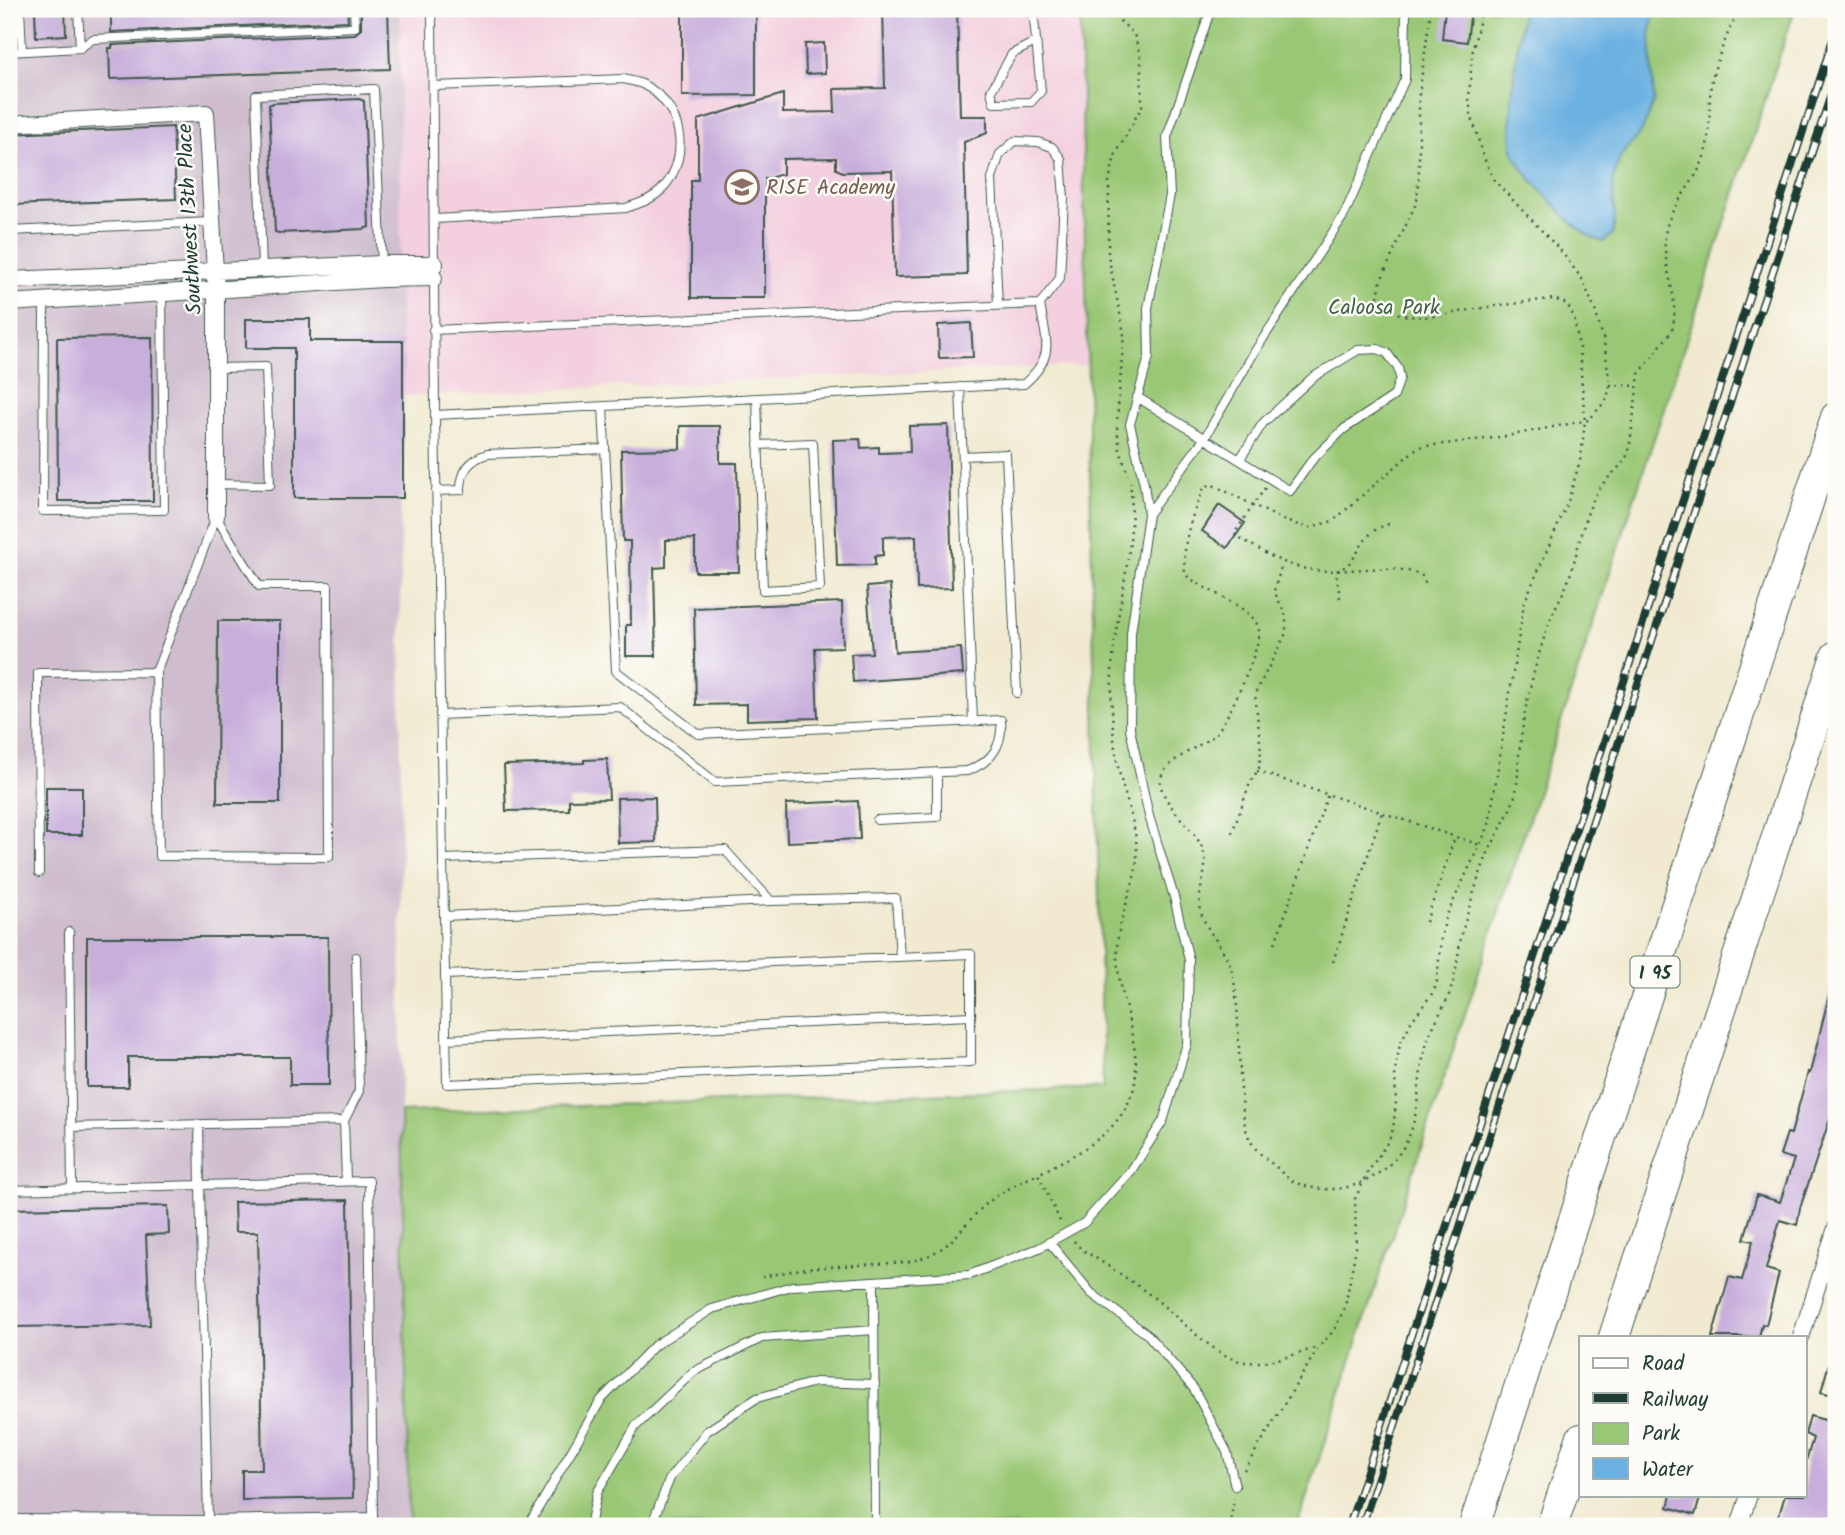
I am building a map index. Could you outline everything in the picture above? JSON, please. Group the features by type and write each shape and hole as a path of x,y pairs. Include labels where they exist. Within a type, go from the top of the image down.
{"highway":[{"name":"I 95","path":"1474,1526 1836,417"},
{"path":"1614,1336 1836,656"},
{"path":"1552,1526 1579,1445"}],"street":[{"name":"Southwest 13th Place","path":"9,124 206,113 216,289 216,517"},
{"path":"9,280 262,269 434,271"},
{"path":"9,303 216,289 382,271"},
{"path":"1801,1336 1836,1228"},
{"path":"1739,1526 1749,1496"}],"lane":[{"path":"20,9 22,51"},
{"path":"78,9 80,48"},
{"path":"9,52 80,48 93,39 355,27 354,9"},
{"path":"432,9 435,219 433,330 447,1084 971,1062 971,954 445,975"},
{"path":"1033,9 1041,91 1031,102 994,103 992,91 1012,54 1035,42"},
{"path":"528,1526 601,1400 655,1345 712,1309 792,1286 968,1275 1049,1242 1084,1223 1131,1171 1163,1121 1187,1044 1189,960 1174,897 1149,816 1130,729 1131,633 1148,514 1130,424 1149,357 1148,308 1170,195 1167,138 1211,9"},
{"path":"1148,514 1204,439 1255,351 1344,215 1405,79 1406,9"},
{"path":"433,86 624,79 643,85 660,96 673,113 680,132 680,152 674,172 663,189 646,201 626,208 435,219"},
{"path":"262,269 256,95 374,89 382,271"},
{"path":"435,415 1024,384 1039,371 1048,351 1040,304 1060,278 1065,198 1061,159 1052,147 1038,142 1015,141 1000,154 992,178 998,305"},
{"path":"9,231 212,222"},
{"path":"44,302 43,511 164,510 162,292"},
{"path":"433,330 862,314 1040,304"},
{"path":"1138,397 1290,491 1312,460 1343,429 1394,396 1400,378 1394,360 1378,349 1358,350 1312,378 1263,423 1240,459"},
{"path":"216,368 266,367 270,485 216,484"},
{"path":"960,387 973,722"},
{"path":"757,398 758,445 763,590 820,587 813,443 758,445"},
{"path":"440,715 620,707 715,782 967,771 991,758 999,747 1001,720 698,734 616,671 603,406"},
{"path":"436,491 461,490 461,480 470,463 487,454 605,449"},
{"path":"963,456 1006,454 1017,693"},
{"path":"216,517 260,586 328,586 329,857 159,856 156,672 216,517"},
{"path":"39,873 38,673 156,672"},
{"path":"877,820 937,817 937,772"},
{"path":"443,859 725,850 771,901"},
{"path":"444,916 896,898 900,957"},
{"path":"69,932 72,1188"},
{"path":"346,1181 344,1121 359,1091 356,957"},
{"path":"446,1040 971,1016"},
{"path":"71,1127 344,1121"},
{"path":"199,1124 208,1523"},
{"path":"9,1190 369,1181 373,1517 208,1523 9,1519"},
{"path":"1049,1242 1091,1293 1148,1335 1194,1389 1227,1452 1235,1486"},
{"path":"874,1281 875,1526"},
{"path":"590,1526 597,1493 636,1426 693,1372 762,1338 874,1330"},
{"path":"651,1526 670,1478 707,1431 757,1398 815,1382 874,1384"}],"path":[{"path":"762,1277 806,1268 923,1259 951,1243 994,1198 1089,1147 1108,1131 1132,1094 1137,1070 1117,968 1119,928 1133,882 1137,853 1117,762 1112,672 1129,540 1131,493 1117,429 1124,333 1107,242 1111,167 1142,106 1141,58 1133,34 1112,9"},
{"path":"1230,1526 1235,1486 1319,1347 1335,1330 1345,1307 1356,1248 1356,1199 1393,1129 1395,1071 1400,1044 1411,1021 1434,991 1446,917 1463,876 1480,845 1492,812 1524,603 1576,480 1581,457 1584,421 1579,348 1573,312 1567,303 1555,299 1541,300 1446,315 1419,316 1390,310 1378,297 1381,280 1416,201 1419,95 1431,9"},
{"path":"1482,9 1472,54 1469,98 1471,114 1488,169 1494,180 1560,250 1582,279 1604,341 1610,385 1607,398 1600,410 1589,420 1503,437 1418,447 1333,521 1308,528 1285,522 1212,484 1204,488 1195,508 1185,548 1185,574 1194,583 1233,603 1253,617 1260,628 1258,644 1228,718 1215,734 1166,768 1160,779 1162,793 1203,848 1206,870 1199,901 1201,914 1226,951 1231,966 1245,1126 1251,1143 1290,1180 1303,1186 1334,1189 1363,1183 1375,1177 1400,1153 1413,1125 1420,1069 1427,1040 1450,990 1462,932 1487,856 1515,799 1522,729 1532,677 1552,616 1566,587 1594,498 1607,478 1625,462 1629,451 1639,374 1671,332 1674,324 1673,299 1665,253 1667,224 1703,160 1709,137 1713,76 1738,9"},
{"path":"1610,385 1637,386"},
{"path":"1272,479 1234,534 1283,564 1314,570 1416,572 1422,576 1427,587"},
{"path":"1336,571 1351,564 1361,542 1372,531 1393,523"},
{"path":"1233,834 1246,791 1257,771 1261,751 1255,694 1284,638 1287,625 1284,611 1274,591 1283,564"},
{"path":"1336,571 1340,598"},
{"path":"1257,771 1480,845"},
{"path":"1275,943 1328,794"},
{"path":"1333,962 1382,812"},
{"path":"1426,922 1455,837"},
{"path":"1038,1174 1060,1221"},
{"path":"1073,1239 1081,1249 1148,1293 1230,1358 1243,1362 1263,1362 1319,1347"}],"shaded area":[{"path":"9,9 400,9 401,1112 409,1526 9,1526"},
{"name":"RISE Academy","path":"400,9 1080,9 1087,365 400,396"}],"green space":[{"name":"Caloosa Park","path":"1080,9 1795,9 1297,1526 409,1526 401,1112 1103,1088"}],"water":[{"path":"1522,9 1655,9 1650,35 1654,100 1642,131 1620,157 1613,180 1613,234 1603,242 1588,235 1570,221 1533,182 1516,158 1512,145 1511,108"}],"building":[{"path":"35,9 65,9 66,35 36,37"},
{"path":"111,9 347,9 348,21 111,32"},
{"path":"361,9 388,9 390,69 110,79 109,48 112,48 112,45 355,34 361,29"},
{"path":"682,9 753,9 756,17 756,95 682,96"},
{"path":"883,9 957,9 960,116 987,116 987,133 964,142 967,275 895,277 892,171 843,172 836,169 836,158 783,159 783,174 765,179 765,298 691,298 691,180 698,180 698,120 783,94 783,113 835,112 834,89 885,88"},
{"path":"1445,9 1471,9 1467,42 1442,39"},
{"path":"824,43 825,73 806,74 805,44"},
{"path":"359,99 364,101 369,227 275,232 269,105"},
{"path":"173,127 176,199 9,205 9,134"},
{"path":"246,319 310,319 310,341 403,341 403,498 294,498 294,348 246,348"},
{"path":"971,323 973,357 939,358 938,325"},
{"path":"152,337 153,501 58,501 57,338"},
{"path":"948,425 952,588 917,589 916,536 883,537 883,555 875,556 875,565 837,566 833,440 860,439 861,448 879,447 879,453 910,452 909,426"},
{"path":"680,426 720,426 720,463 737,463 739,572 695,572 695,539 666,540 666,567 654,568 656,656 626,656 626,625 631,625 630,541 623,541 621,450 680,449"},
{"path":"1219,505 1245,523 1227,548 1202,531"},
{"path":"890,585 895,652 961,648 963,674 853,682 851,654 872,653 867,587"},
{"path":"842,602 843,647 815,648 818,718 747,720 747,704 696,705 694,608"},
{"path":"218,621 280,621 280,803 217,803"},
{"path":"607,759 609,799 569,800 569,810 506,811 504,765 584,763 584,760"},
{"path":"46,787 82,787 82,835 46,835"},
{"path":"655,797 656,842 618,843 617,798"},
{"path":"858,801 860,839 787,842 786,804"},
{"path":"87,937 328,937 329,1085 290,1085 290,1057 128,1057 128,1087 87,1087"},
{"path":"1831,987 1836,987 1836,1101 1800,1208 1797,1225 1780,1220 1766,1269 1779,1273 1766,1325 1762,1324 1759,1336 1712,1336 1729,1277 1742,1280 1753,1241 1744,1239 1757,1195 1780,1202 1794,1159 1780,1155 1787,1133 1791,1134 1808,1072 1810,1073"},
{"path":"348,1200 353,1498 242,1500 242,1470 262,1470 258,1232 235,1232 234,1202"},
{"path":"168,1206 169,1234 146,1235 150,1325 9,1327 9,1209"},
{"path":"1832,1352 1836,1353 1836,1396 1821,1392"},
{"path":"1810,1416 1836,1423 1836,1526 1776,1526 1785,1496 1806,1496 1806,1461 1813,1438 1806,1434"},
{"path":"1671,1496 1701,1496 1695,1515 1668,1507"}],"railway":[{"path":"1349,1526 1836,30"},
{"path":"1362,1526 1836,79"}],"place":[{"name":"RISE Academy","path":"742,187"}]}
